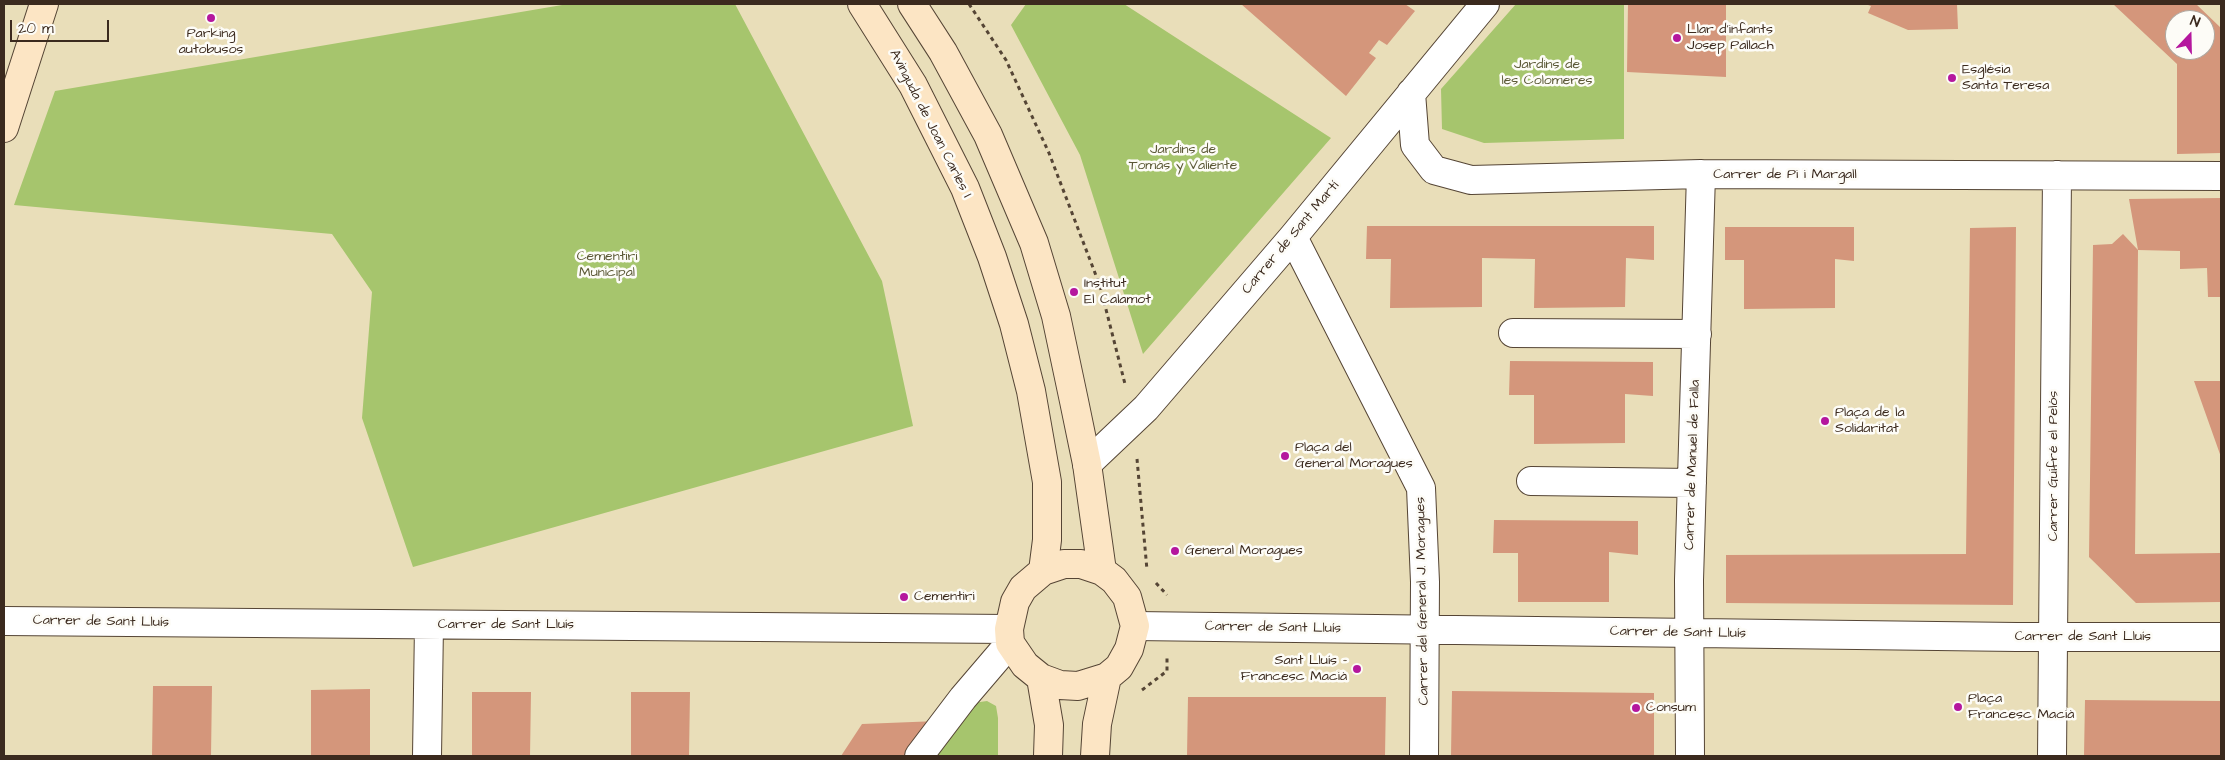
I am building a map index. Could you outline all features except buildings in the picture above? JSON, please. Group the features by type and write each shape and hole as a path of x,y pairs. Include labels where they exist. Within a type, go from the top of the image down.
{"main road":[{"path":"4,128 44,4"},
{"name":"Avinguda de Joan Carles I","path":"862,4 913,85 965,188 992,257 1014,324 1031,391 1047,482 1047,531 1042,571"},
{"path":"912,4 943,52 988,135 1034,243 1056,316 1087,464 1102,571"},
{"path":"1064,564 1081,564 1102,571 1114,580 1127,598 1135,626 1129,649 1119,666 1107,677 1078,686 1060,685 1040,678 1025,665 1010,636 1015,602 1023,588 1042,571 1064,564"},
{"path":"1095,756 1097,724 1107,677"},
{"path":"1040,678 1049,725 1048,756"}],"street":[{"name":"Carrer de Sant Martí","path":"1087,464 1146,408 1293,237 1485,4"},
{"name":"Carrer de Pi i Margall","path":"1411,93 1415,145 1434,170 1471,180 1701,174 2221,176"},
{"name":"Carrer de Manuel de Falla","path":"1690,756 1689,580 1701,174"},
{"name":"Carrer Guifré el Pelós","path":"2052,756 2057,175"},
{"name":"Carrer del General J. Moragues","path":"1293,237 1421,488 1424,756"},
{"path":"1513,333 1697,334"},
{"path":"1531,481 1692,483"},
{"name":"Carrer de Sant Lluís","path":"4,621 429,625 1010,636"},
{"path":"427,756 429,625"},
{"name":"Carrer de Sant Lluís","path":"1135,626 2052,637 2221,637"},
{"path":"919,756 1010,636"}],"green space":[{"name":"Cementiri Municipal","path":"568,4 735,4 882,281 913,426 413,567 362,418 372,292 332,234 14,205 55,91"},
{"name":"Jardins de Tomás y Valiente","path":"1026,4 1124,4 1331,138 1143,354 1080,155 1011,25"},
{"name":"Jardins de les Colomeres","path":"1516,4 1624,4 1624,139 1484,143 1442,129 1441,89"},
{"path":"987,701 996,706 998,718 998,756 930,756 973,703"}],"place":[{"name":"Parking autobusos","path":"211,18"},
{"name":"Llar d'infants Josep Pallach","path":"1677,38"},
{"name":"Església Santa Teresa","path":"1952,78"},
{"name":"Institut El Calamot","path":"1074,292"},
{"name":"Plaça de la Solidaritat","path":"1825,421"},
{"name":"Plaça del General Moragues","path":"1285,456"},
{"name":"General Moragues","path":"1175,551"},
{"name":"Cementiri","path":"904,597"},
{"name":"Sant Lluís - Francesc Macià","path":"1357,669"},
{"name":"Plaça Francesc Macià","path":"1958,707"},
{"name":"Consum","path":"1636,708"}]}
